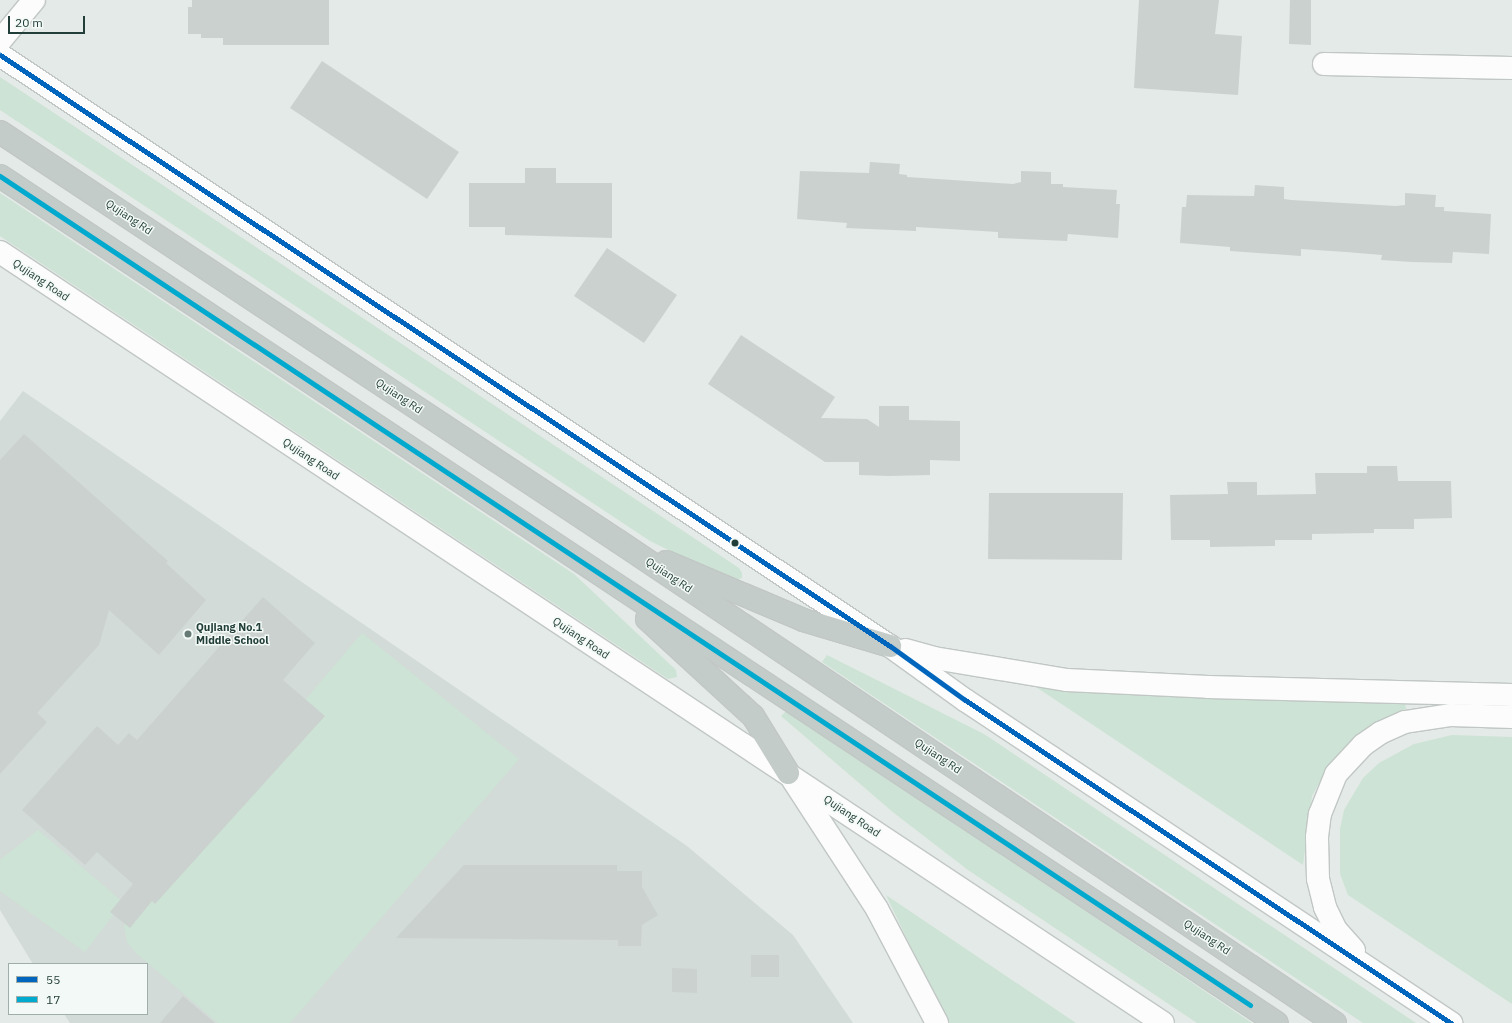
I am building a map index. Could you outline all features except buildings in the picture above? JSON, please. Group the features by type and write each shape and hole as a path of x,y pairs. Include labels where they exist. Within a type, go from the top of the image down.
{"highway":[{"name":"Qujiang Rd","path":"0,132 618,541 1335,1023"},
{"path":"0,176 1277,1023"},
{"path":"618,541 803,620 890,646"},
{"path":"598,573 753,716 788,773"}],"main road":[{"path":"0,41 34,0"},
{"path":"0,55 890,646 965,700 1451,1023"},
{"path":"1324,64 1512,68"},
{"name":"Qujiang Road","path":"0,252 1163,1023"},
{"path":"890,646 934,658 1067,680 1208,687 1512,695"},
{"path":"1389,982 1336,930 1325,907 1316,857 1320,814 1326,794 1336,774 1363,745 1380,733 1405,722 1451,715 1512,717"},
{"path":"788,773 877,909 937,1023"}],"shaded area":[{"name":"Qujiang No.1 Middle School","path":"23,391 687,846 793,935 853,1023 70,1023 65,1015 148,1015 148,963 32,963 0,910 0,421"}],"green space":[{"path":"0,77 739,568 742,573 742,578 732,581 650,541 0,110"},
{"path":"0,193 574,574 676,670 677,677 668,679 0,236"},
{"path":"362,633 519,759 290,1023 218,1023 136,953 127,942 124,926 127,910"},
{"path":"827,655 984,734 1416,1023 1363,1023 822,662"},
{"path":"1036,687 1081,692 1405,702 1406,709 1373,725 1338,756 1323,776 1312,796 1303,865"},
{"path":"787,710 1252,1023 1197,1023 968,870 894,813 781,716"},
{"path":"1452,735 1512,737 1512,1004 1348,895 1340,874 1340,829 1344,810 1363,778 1379,763 1414,744"},
{"path":"38,830 123,902 85,952 0,891 0,860"},
{"path":"886,895 1076,1023 947,1023"}],"transit line":[{"name":"55","path":"0,55 890,646 965,700 1451,1023"},
{"name":"17","path":"0,176 1250,1005"}],"place":[{"name":"Qujiang No.1 Middle School","path":"188,634"}]}
